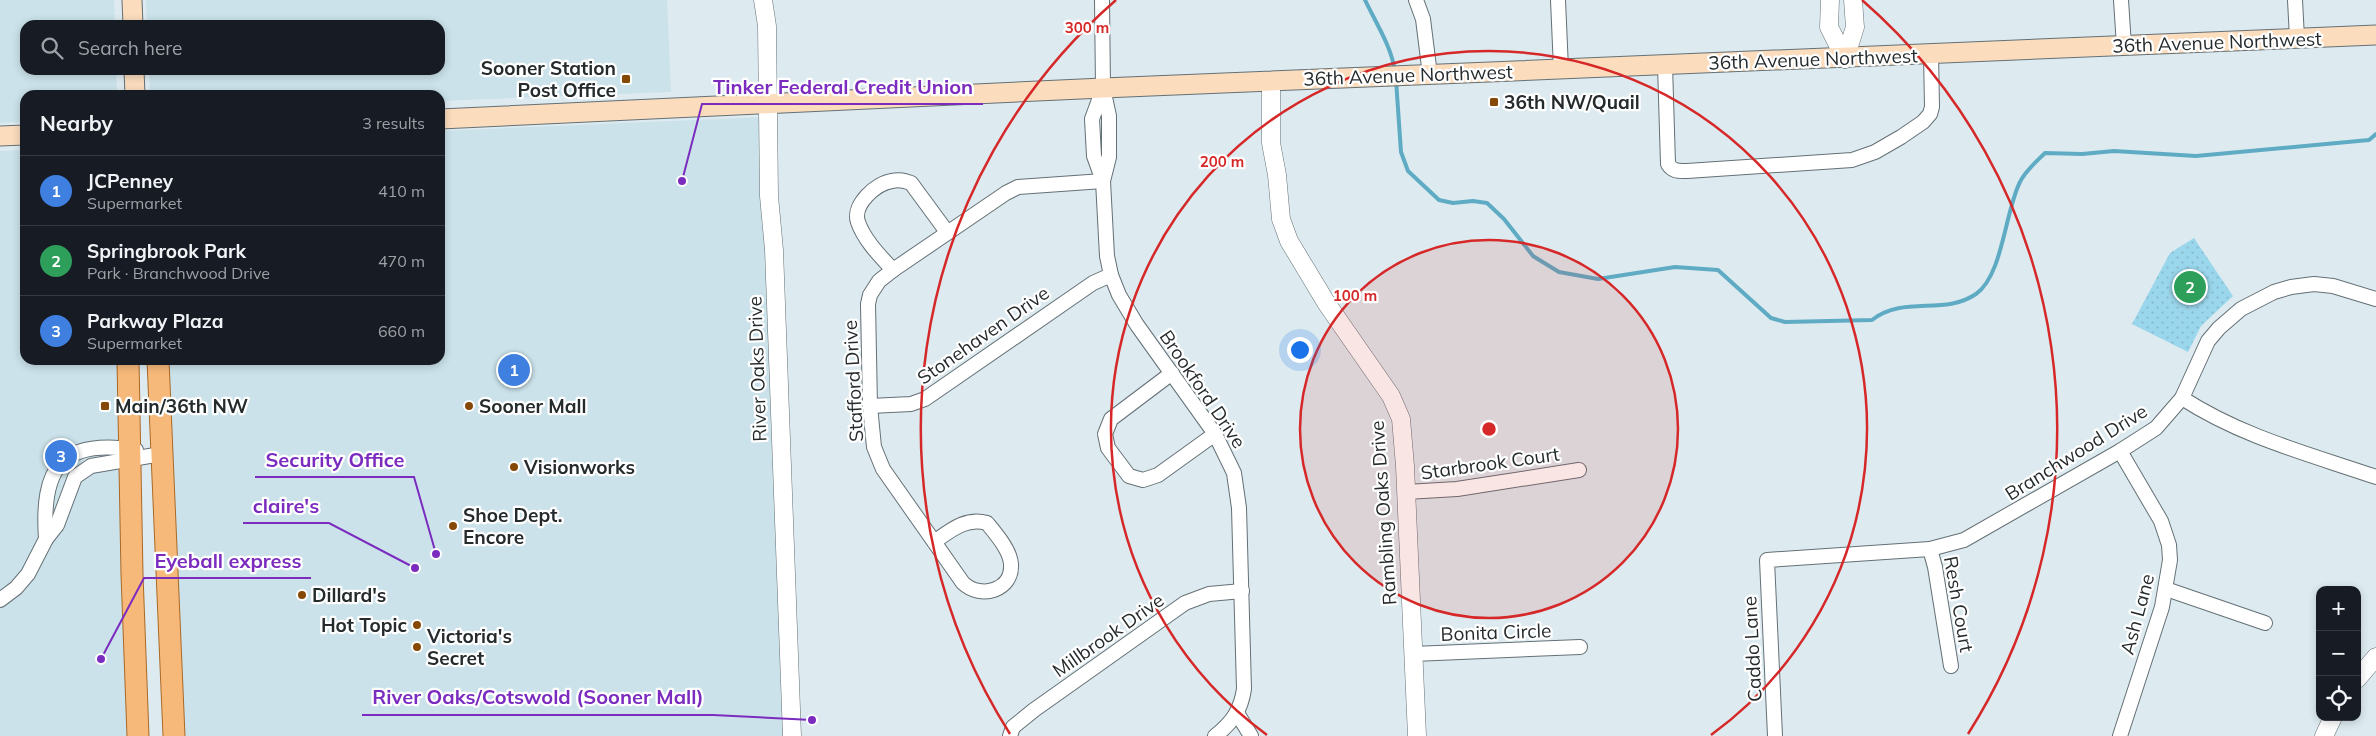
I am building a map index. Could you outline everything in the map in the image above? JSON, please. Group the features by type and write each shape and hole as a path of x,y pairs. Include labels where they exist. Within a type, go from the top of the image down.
{"main road":[{"path":"132,0 133,20"},
{"name":"36th Avenue Northwest","path":"445,119 1354,77 2376,35"},
{"path":"134,75 135,90"},
{"path":"0,136 20,135"},
{"path":"128,365 138,736"},
{"path":"158,365 174,736"}],"street":[{"name":"River Oaks Drive","path":"763,0 767,26 769,196 775,267 792,736"},
{"path":"1102,0 1103,88"},
{"path":"1416,0 1423,19 1430,75"},
{"path":"1558,0 1561,69"},
{"path":"1830,0 1829,27 1845,58"},
{"path":"1845,58 1855,27 1853,0"},
{"path":"2121,0 2124,46"},
{"path":"2295,0 2298,38"},
{"path":"1665,65 1667,158 1671,169 1687,171 1839,163 1875,152 1923,122 1930,114 1932,106 1931,54"},
{"name":"Rambling Oaks Drive","path":"1270,81 1271,142 1285,230 1294,252 1398,408 1403,432 1417,736"},
{"name":"Brookford Drive","path":"1103,88 1092,119 1094,156 1103,182 1107,256 1111,275 1123,302 1216,434 1230,464 1238,490 1244,689 1241,706 1236,713"},
{"path":"947,232 911,183 898,180 890,181 880,186 861,202 858,209 858,221 881,257 893,270 947,232 1018,187 1103,182"},
{"name":"Stafford Drive","path":"893,270 879,281 870,295 868,304 870,406 876,456 894,486 934,542"},
{"name":"Stonehaven Drive","path":"870,406 911,404 925,399 1093,283 1111,275"},
{"name":"Branchwood Drive","path":"1767,560 1930,549 1964,540 2120,451 2156,428 2182,398 2208,341 2228,320 2256,300 2291,287 2314,284 2333,286 2376,299"},
{"path":"1172,373 1111,419 1105,434 1108,448 1112,455 1129,476 1143,480 1158,475 1216,434"},
{"path":"2182,398 2223,423 2253,436 2376,477"},
{"path":"46,539 44,509 50,482 58,465 70,455 88,449 104,447 130,455"},
{"name":"Ash Lane","path":"2120,451 2152,502 2166,532 2170,560 2166,589 2120,736"},
{"path":"0,600 16,588 28,574 46,539 57,525 74,477 91,466 130,455 161,454"},
{"name":"Starbrook Court","path":"1406,492 1457,489 1579,470"},
{"path":"974,520 987,524 1010,556 1011,569 1008,577 992,590 985,593 971,590 963,583 934,542 952,529 965,523 974,520"},
{"name":"Resh Court","path":"1930,549 1935,567 1951,666"},
{"name":"Caddo Lane","path":"1767,560 1775,736"},
{"path":"2166,589 2265,623"},
{"name":"Millbrook Drive","path":"1010,736 1013,728 1034,710 1186,603 1209,594 1242,591"},
{"name":"Bonita Circle","path":"1413,654 1580,647"},
{"path":"2360,676 2376,657"},
{"path":"1215,736 1223,730 1236,713 1251,736"},
{"path":"2324,736 2331,721"}],"shaded area":[{"path":"0,0 114,0 115,20 20,20 20,75 116,75 117,90 20,90 20,122 0,123"},
{"path":"146,0 667,0 671,92 445,101 445,90 150,90 149,75 445,75 445,20 147,20"},
{"name":"Sooner Mall","path":"765,117 786,736 171,736 162,365 445,365 445,131"},
{"path":"20,150 20,365 118,365 129,736 0,736 0,151"},
{"path":"2194,238 2233,296 2201,326 2188,352 2132,324 2170,253"}],"waterway":[{"path":"1365,0 1387,44 1395,71"},
{"path":"1396,80 1401,152 1408,171 1439,200 1453,203 1473,201 1487,203 1504,219 1533,256 1559,272 1598,279 1675,267 1718,270 1771,318 1785,322 1872,320 1897,308 1951,304 1976,294 1985,285 1998,258 2020,182 2028,170 2045,153 2082,154 2114,151 2196,156 2369,140 2376,134"}],"place":[{"name":"Sooner Station Post Office","path":"626,79"},
{"name":"36th NW/Quail","path":"1494,102"},
{"name":"Tinker Federal Credit Union","path":"682,181"},
{"name":"Springbrook Park","path":"2190,287"},
{"name":"JCPenney","path":"514,370"},
{"name":"Main/36th NW","path":"105,406"},
{"name":"Sooner Mall","path":"469,406"},
{"name":"Parkway Plaza","path":"61,456"},
{"name":"Visionworks","path":"514,467"},
{"name":"Shoe Dept. Encore","path":"453,526"},
{"name":"Security Office","path":"436,554"},
{"name":"claire's","path":"415,568"},
{"name":"Dillard's","path":"302,595"},
{"name":"Hot Topic","path":"417,625"},
{"name":"Victoria's Secret","path":"417,647"},
{"name":"Eyeball express","path":"101,659"},
{"name":"River Oaks/Cotswold (Sooner Mall)","path":"812,720"}]}
